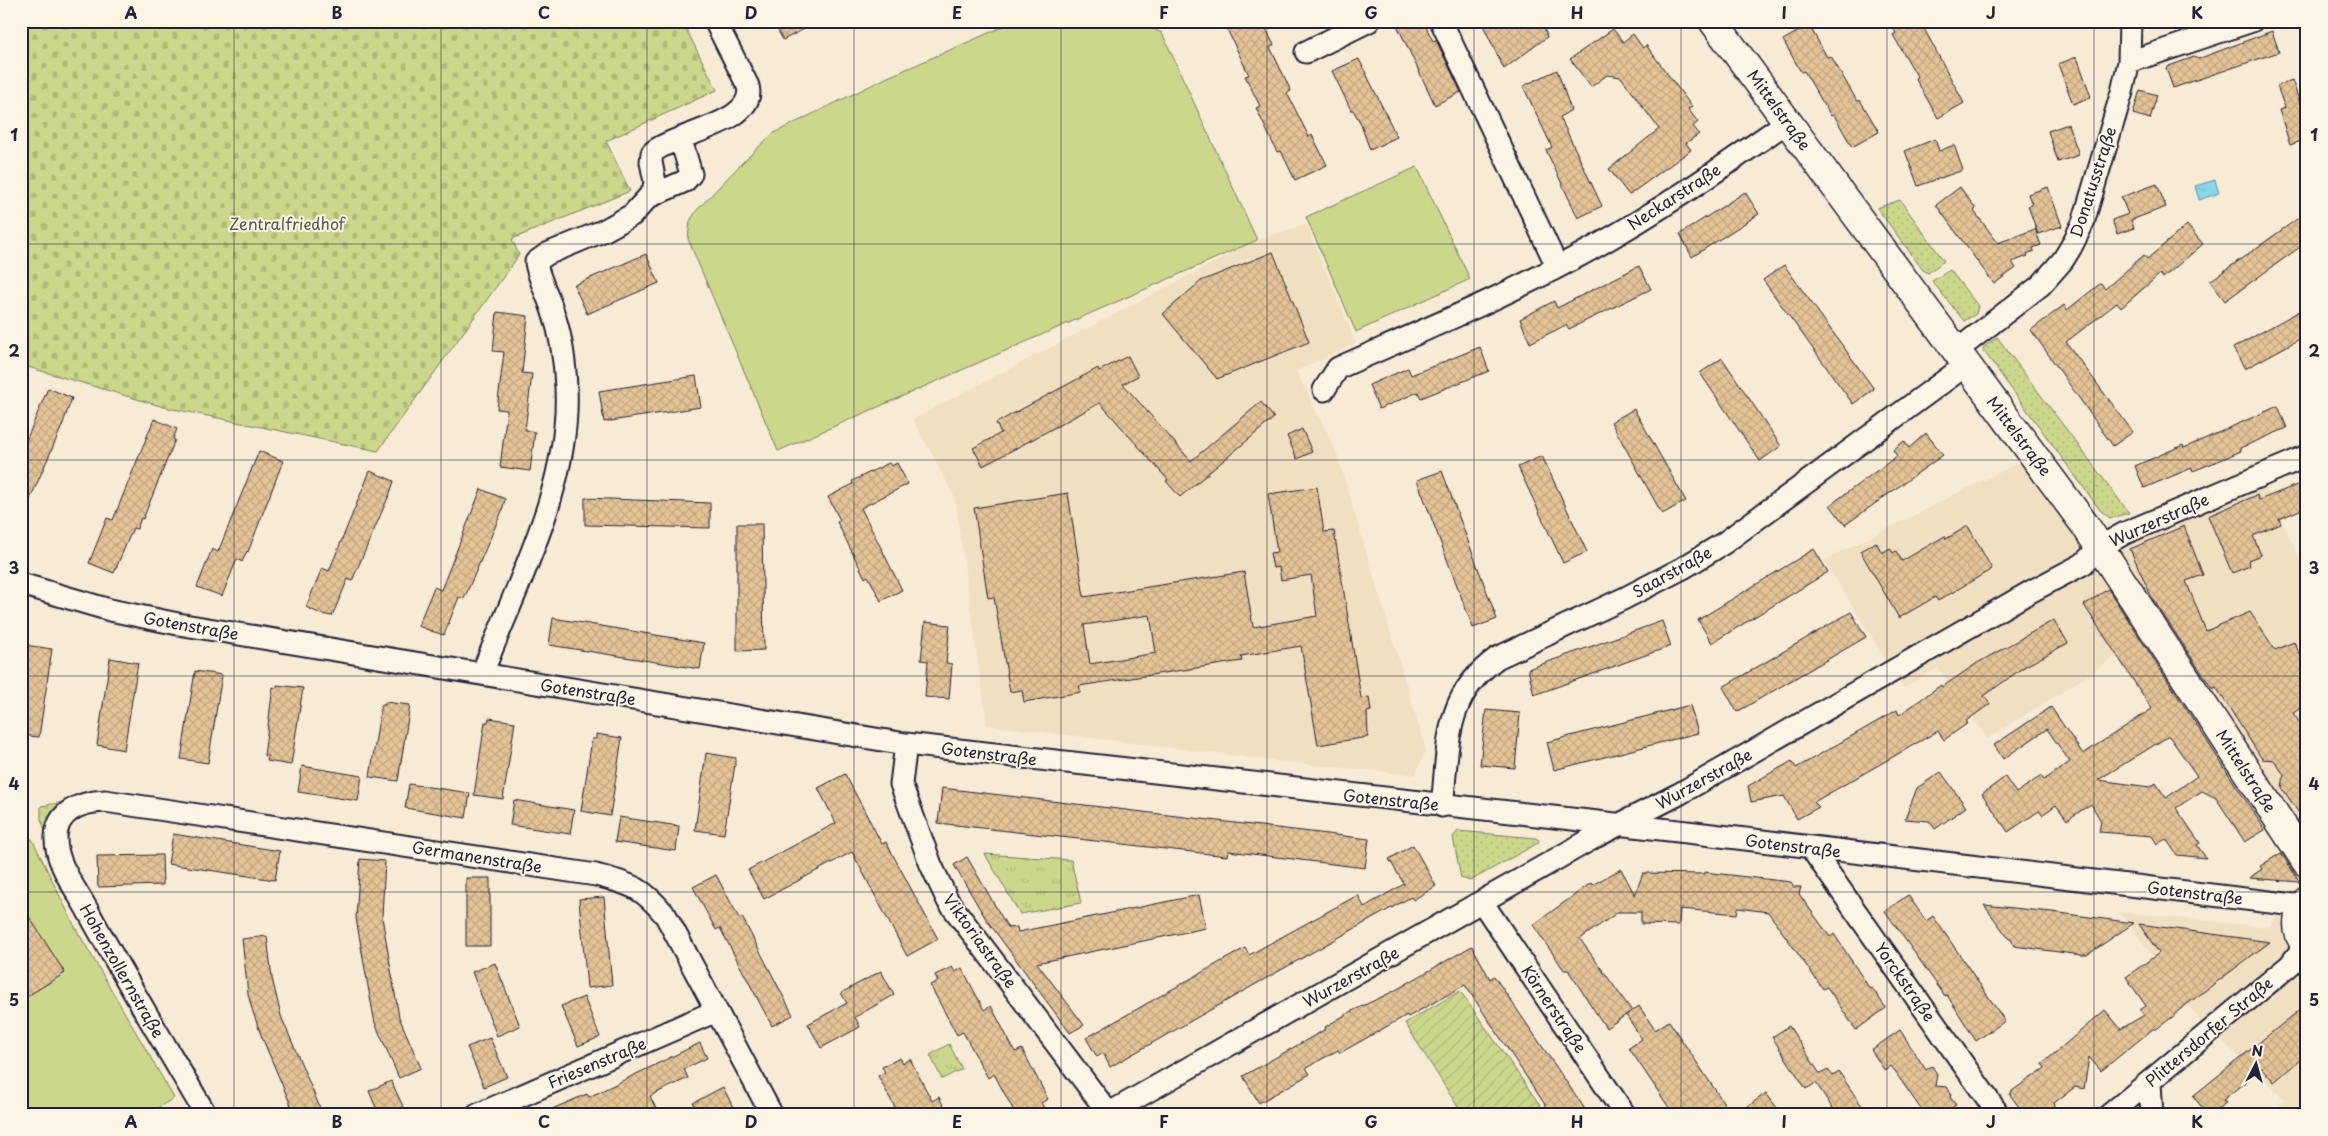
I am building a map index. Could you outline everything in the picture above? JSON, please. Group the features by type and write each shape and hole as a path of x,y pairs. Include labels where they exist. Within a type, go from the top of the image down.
{"main road":[{"name":"Mittelstraße","path":"1714,21 2100,547 2307,863"},
{"path":"2305,904 2298,915 2297,926 2306,946"}],"street":[{"path":"651,196 656,182 651,162 652,153 666,143 677,141 742,110 749,98 748,86 715,21"},
{"path":"1306,52 1369,21"},
{"path":"1442,21 1557,266"},
{"name":"Donatusstraße","path":"1961,358 2042,285 2063,260 2071,247 2085,216 2132,62 2130,21"},
{"path":"2132,62 2252,21"},
{"name":"Neckarstraße","path":"1324,390 1338,368 1487,301 1557,266 1644,218 1787,122"},
{"path":"482,674 540,530 555,482 563,432 566,388 559,330 536,262 547,254 622,222 651,196 685,181 691,174 684,150 677,141"},
{"name":"Saarstraße","path":"1442,806 1453,718 1464,692 1483,668 1497,658 1683,568 1724,543 1961,358"},
{"name":"Wurzerstraße","path":"1108,1114 2083,564 2100,547 2148,523 2307,456"},
{"name":"Gotenstraße","path":"21,584 69,599 155,620 906,744 2305,904"},
{"name":"Viktoriastraße","path":"906,744 901,784 931,866 948,901 1108,1114"},
{"name":"Germanenstraße","path":"59,822 72,808 90,802 105,801 596,875 634,886 653,900 666,916 772,1115"},
{"name":"Hohenzollernstraße","path":"59,822 56,836 58,856 115,960 206,1115"},
{"name":"Yorckstraße","path":"1811,848 1999,1115"},
{"name":"Körnerstraße","path":"1482,902 1625,1115"},
{"name":"Plittersdorfer Straße","path":"2109,1115 2150,1083 2290,965 2306,946"},
{"name":"Friesenstraße","path":"477,1115 716,1011"},
{"path":"2150,1083 2152,1115"}],"shaded area":[{"path":"1306,224 1356,343 1296,371 1336,451 1426,750 1415,775 1284,762 987,725 955,498 913,419 1257,240"},
{"path":"2022,461 2099,557 2262,479 2307,574 2307,1115 2267,1115 2285,1100 2199,1019 2120,912 2269,927 2300,881 2144,634 2098,669 1987,739 1938,668 1903,688 1824,560"}],"green space":[{"name":"Zentralfriedhof","path":"21,21 682,21 717,90 606,141 630,191 512,239 519,255 378,451 164,407 21,365"},
{"path":"1016,21 1129,21 1142,24 1162,33 1257,240 778,451 688,239 690,221 697,210 772,134 886,78"},
{"path":"1417,167 1470,279 1356,332 1306,217"},
{"path":"1900,200 1944,261 1928,273 1923,270 1877,208"},
{"path":"1950,270 1978,306 1976,314 1964,321 1932,281"},
{"path":"1997,337 2129,513 2110,518 2100,510 1983,350 1984,347"},
{"path":"64,802 51,815 46,833 41,819 41,806"},
{"path":"1458,831 1536,838 1539,840 1538,843 1470,881 1461,878 1453,837"},
{"path":"21,839 32,839 75,927 174,1098 146,1115 21,1115"},
{"path":"985,854 1071,860 1081,903 1020,914"},
{"path":"1460,991 1547,1115 1463,1115 1405,1023"},
{"path":"949,1044 962,1069 942,1079 930,1055"}],"water":[{"path":"2215,180 2219,193 2199,200 2195,186"}],"building":[{"path":"773,21 820,21 783,40"},
{"path":"1223,21 1262,21 1274,45 1270,47 1291,91 1287,93 1309,137 1312,135 1327,165 1295,180 1281,151 1277,152 1256,108 1260,106 1245,76 1249,75"},
{"path":"1395,21 1423,21 1433,41 1436,40 1461,92 1435,105"},
{"path":"1481,21 1542,21 1547,37 1504,69"},
{"path":"1889,21 1920,21 1964,103 1938,118 1915,78 1917,76 1893,35 1896,33"},
{"path":"1809,25 1827,57 1831,56 1857,101 1860,100 1879,132 1852,147 1834,115 1831,116 1804,71 1801,72 1783,40"},
{"path":"1613,29 1623,42 1633,34 1643,48 1646,45 1692,107 1688,109 1698,122 1693,126 1699,134 1686,143 1691,150 1629,195 1609,169 1659,129 1621,77 1607,75 1591,87 1570,59"},
{"path":"2272,31 2279,52 2173,88 2166,68 2169,66 2194,57 2198,59"},
{"path":"2077,57 2091,97 2073,104 2058,64"},
{"path":"1359,59 1397,137 1370,150 1360,122 1353,110 1351,110 1332,71"},
{"path":"1557,70 1571,110 1560,117 1602,206 1578,218 1546,150 1552,147 1523,86"},
{"path":"2292,80 2300,103 2307,100 2307,139 2290,145 2279,110 2285,108 2277,86"},
{"path":"2140,90 2157,95 2150,119 2133,114"},
{"path":"2068,124 2079,155 2058,162 2048,131"},
{"path":"1935,139 1939,151 1954,145 1963,170 1918,186 1905,151"},
{"path":"2157,184 2166,207 2131,220 2134,228 2117,234 2112,220 2128,214 2121,197"},
{"path":"1960,187 1976,209 1974,211 1998,243 2035,229 2041,245 2033,248 2034,251 2027,254 2028,256 2012,262 2016,268 1994,284 1936,205"},
{"path":"2048,187 2062,226 2038,234 2028,206 2032,205 2028,194"},
{"path":"1745,192 1759,214 1692,257 1680,234"},
{"path":"2307,212 2307,242 2225,301 2210,281"},
{"path":"2187,225 2203,244 2163,278 2160,274 2121,308 2117,303 2066,342 2133,432 2113,446 2031,330 2064,305 2067,310 2101,283 2105,289 2144,255 2147,259"},
{"path":"1273,252 1309,342 1217,379 1163,314 1201,281"},
{"path":"646,254 659,283 587,314 574,285"},
{"path":"1784,265 1874,389 1853,404 1763,280"},
{"path":"1639,266 1651,289 1569,329 1566,325 1530,343 1520,319 1554,301 1557,308"},
{"path":"2307,307 2307,335 2245,369 2233,348"},
{"path":"497,312 528,316 522,373 532,374 525,430 535,432 530,471 500,467 507,410 497,409 504,352 493,351"},
{"path":"1480,347 1489,371 1421,398 1418,392 1379,409 1369,385 1408,368 1411,375"},
{"path":"1128,356 1138,376 1123,384 1191,461 1261,402 1274,418 1180,497 1166,481 1168,480 1100,403 983,466 973,448 1001,433 996,423 1098,368 1099,371"},
{"path":"1722,358 1781,446 1760,461 1700,373"},
{"path":"696,376 701,407 604,422 599,391"},
{"path":"48,388 72,398 62,426 21,520 21,453"},
{"path":"2278,406 2287,428 2240,448 2241,451 2218,461 2193,471 2192,468 2144,488 2135,466 2183,445 2184,448"},
{"path":"1634,409 1686,501 1662,514 1611,422"},
{"path":"154,419 177,429 173,439 175,440 143,519 141,518 137,529 133,528 114,573 89,563 107,518 113,520"},
{"path":"1302,429 1312,452 1297,459 1287,436"},
{"path":"1926,433 1943,455 1845,525 1830,505 1897,456 1893,450 1904,441 1909,448"},
{"path":"259,451 283,461 248,552 242,562 237,559 222,596 197,587 212,549 218,552"},
{"path":"1542,456 1587,552 1563,563 1518,467"},
{"path":"889,463 891,466 897,463 908,484 861,508 902,590 881,601 868,576 865,578 837,522 840,520 828,497 853,484 852,481"},
{"path":"370,471 394,481 390,493 352,581 348,579 332,616 321,614 306,607 322,568 329,571"},
{"path":"1442,471 1497,619 1473,628 1417,480"},
{"path":"2307,481 2307,507 2279,519 2281,524 2253,536 2261,555 2248,560 2250,566 2232,573 2208,516 2257,495 2259,500"},
{"path":"1317,487 1324,532 1334,531 1361,698 1369,697 1371,711 1367,712 1368,737 1318,745 1301,646 1241,656 1242,661 1079,686 1081,692 1024,702 1022,690 1010,692 994,597 988,598 974,508 1068,493 1084,597 1244,572 1253,627 1317,616 1311,575 1281,580 1279,567 1273,568 1270,553 1277,552 1268,494","holes":["1150,615 1156,653 1090,664 1084,625"]},
{"path":"481,489 505,499 502,511 464,599 459,597 444,635 418,626 434,587 441,590"},
{"path":"585,498 710,503 710,528 585,525"},
{"path":"737,524 762,524 764,650 737,651"},
{"path":"1968,526 1992,569 1938,601 1935,597 1899,618 1860,551 1876,542 1882,553 1890,548 1893,553 1896,551 1902,561 1945,536 1946,539"},
{"path":"2184,526 2203,575 2186,581 2206,631 2250,612 2275,650 2294,642 2307,669 2307,704 2293,713 2307,733 2307,825 2282,788 2284,775 2274,760 2262,759 2216,687 2213,689 2151,596 2130,549"},
{"path":"1814,549 1828,572 1712,643 1698,620"},
{"path":"2108,589 2265,830 2245,842 2216,798 2202,791 2176,808 2200,843 2197,845 2206,858 2177,855 2166,839 2157,844 2152,836 2099,832 2101,821 2091,804 2067,820 2056,805 2042,815 2039,811 2008,832 1982,794 2005,777 2016,793 2041,776 2044,780 2070,762 2047,729 2003,759 1994,745 2051,707 2083,754 2152,709 2084,605","holes":["2169,736 2197,776 2166,798 2156,783 2150,787 2098,780"]},
{"path":"1851,612 1866,637 1737,712 1723,687"},
{"path":"553,618 704,643 700,669 549,645"},
{"path":"2054,620 2068,643 2024,667 1984,696 1990,704 1944,740 1938,731 1814,802 1819,807 1797,819 1784,796 1751,802 1748,786 1792,761 1796,768 1897,710 1899,715 1941,685 1942,687 1979,662"},
{"path":"1662,621 1671,646 1534,695 1528,669"},
{"path":"925,622 950,625 946,663 952,664 949,699 925,697 928,661 921,660"},
{"path":"25,645 52,649 39,737 21,735 21,658 23,658"},
{"path":"110,658 138,663 124,750 97,745"},
{"path":"195,671 222,675 208,763 181,759"},
{"path":"277,685 303,688 291,765 267,761 268,756 264,756 273,687 277,688"},
{"path":"385,702 410,705 398,781 370,777 381,705 385,705"},
{"path":"1690,705 1698,733 1554,770 1547,742"},
{"path":"1486,710 1520,713 1515,768 1480,765"},
{"path":"489,718 515,722 503,799 474,795 485,722 488,722"},
{"path":"596,734 622,738 610,816 581,811 592,739 596,739"},
{"path":"706,753 736,758 724,834 695,830"},
{"path":"302,766 362,776 358,801 298,792"},
{"path":"1941,772 1966,807 1935,829 1929,821 1905,819 1917,788"},
{"path":"845,774 882,844 886,842 938,939 907,956 852,852 764,899 748,870 836,823 818,788"},
{"path":"409,784 470,793 466,818 405,808"},
{"path":"942,788 1369,839 1365,868 1228,851 1227,856 938,823"},
{"path":"514,800 574,810 570,834 510,825"},
{"path":"619,817 679,826 676,851 615,842"},
{"path":"173,834 280,851 275,880 168,864"},
{"path":"1413,845 1436,886 1413,900 1411,897 1110,1067 1103,1053 1097,1057 1086,1038 1245,948 1249,955 1358,895 1364,907 1404,884 1389,859"},
{"path":"2281,853 2300,882 2249,878 2262,869 2260,866"},
{"path":"162,855 163,885 98,887 97,856"},
{"path":"967,857 1008,928 1017,927 1018,932 1199,895 1206,928 1037,963 1084,1025 1070,1033 986,919 954,865"},
{"path":"360,859 385,861 382,917 399,1017 421,1068 399,1078 375,1023 369,992 356,918"},
{"path":"1621,869 1635,895 1643,873 1704,874 1704,872 1791,882 1794,887 1801,887 1799,894 1830,937 1834,934 1870,989 1872,988 1886,1008 1856,1030 1827,987 1823,989 1768,912 1738,908 1737,914 1680,909 1679,925 1641,924 1641,912 1618,912 1580,939 1632,1011 1606,1028 1568,970 1564,970 1533,925 1591,883 1592,885"},
{"path":"716,875 739,918 742,917 793,1015 772,1026 720,928 716,930 693,887"},
{"path":"466,878 490,878 490,946 466,946"},
{"path":"1908,895 1926,921 1933,916 2005,1021 1976,1041 1947,995 1945,996 1885,911"},
{"path":"604,897 612,985 587,988 579,899"},
{"path":"21,904 65,973 21,1000"},
{"path":"1984,905 2134,923 2087,955 2081,955 2014,946 2011,939 2009,939"},
{"path":"2139,924 2270,942 2155,1030 2154,1028 2101,1071 2089,1057 2084,1089 2075,1087 2054,1103 2058,1115 2028,1115 2022,1111 2010,1095 2012,1091 2045,1068 2042,1064 2105,1010 2121,1029 2144,1015 2140,1010 2146,1006 2126,977 2159,953"},
{"path":"267,936 272,978 281,1016 323,1115 295,1115 252,1009 248,994 242,939"},
{"path":"1472,946 1490,979 1494,976 1589,1115 1552,1115 1465,985 1340,1053 1338,1050 1306,1068 1310,1074 1259,1103 1243,1076 1326,1029 1325,1027 1350,1012 1394,991"},
{"path":"495,963 520,1026 497,1036 472,972"},
{"path":"952,967 955,972 962,968 984,1010 991,1006 1015,1052 1022,1049 1048,1099 1041,1103 1044,1108 1031,1115 1016,1115 994,1074 988,1078 963,1032 957,1035 930,985 938,981 935,975"},
{"path":"881,971 894,995 855,1017 860,1027 821,1048 808,1024 847,1003 841,993"},
{"path":"584,997 600,1037 578,1046 561,1006"},
{"path":"2307,1004 2307,1054 2274,1082 2262,1068 2223,1100 2226,1103 2208,1115 2193,1096"},
{"path":"1639,1006 1655,1030 1669,1021 1732,1115 1674,1115 1629,1048 1642,1039 1626,1015"},
{"path":"1789,1026 1820,1074 1828,1070 1833,1076 1839,1072 1862,1106 1849,1115 1837,1115 1816,1083 1806,1089 1772,1037"},
{"path":"1900,1030 1926,1070 1932,1066 1937,1074 1935,1086 1947,1087 1951,1093 1950,1097 1956,1105 1942,1115 1925,1115 1891,1066 1885,1071 1871,1050"},
{"path":"490,1038 507,1077 484,1087 467,1047"},
{"path":"700,1043 707,1058 684,1069 688,1078 650,1096 659,1115 538,1115 587,1094 589,1097"},
{"path":"900,1058 903,1063 910,1059 932,1101 939,1097 948,1115 899,1115 878,1076 885,1072 882,1067"},
{"path":"391,1081 407,1115 379,1115 369,1091"},
{"path":"723,1087 735,1111 727,1115 699,1115 693,1103"},
{"path":"1766,1093 1782,1115 1736,1115"}]}
